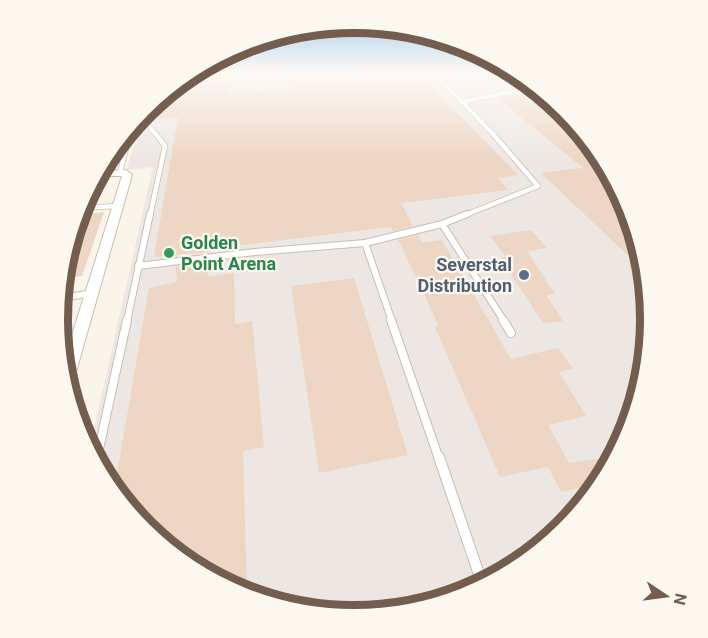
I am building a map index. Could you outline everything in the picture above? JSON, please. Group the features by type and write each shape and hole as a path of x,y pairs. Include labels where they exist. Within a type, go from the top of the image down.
{"street":[{"path":"69,341 93,293 126,175 120,172 108,173"}],"lane":[{"path":"138,266 255,252 365,243 442,224 538,186 503,144 461,102"},
{"path":"99,449 165,146 146,123"},
{"path":"120,172 127,145"},
{"path":"91,207 117,206"},
{"path":"442,224 511,333"},
{"path":"365,243 480,576"},
{"path":"69,297 93,293"}],"shaded area":[{"path":"168,102 540,102 569,130 602,176 625,227 638,282 640,319 635,375 625,411 611,445 592,478 569,508 543,534 513,557 480,576 446,590 410,600 354,605 298,600 262,590 228,576 195,557 165,534 139,508 116,478 93,435 153,167 126,170 140,129"}],"building":[{"path":"168,102 446,102 518,175 498,178 508,190 401,203 413,226 393,231 391,227 208,249 208,252 154,257 178,117 151,120"},
{"path":"502,102 541,102 569,130 592,160 611,193 625,227 635,262 541,173 583,168"},
{"path":"104,212 82,276 71,277 83,227 88,214"},
{"path":"531,230 547,248 527,251 555,294 546,295 563,321 543,323 500,258 506,257 490,236"},
{"path":"418,235 422,243 442,240 511,359 558,348 573,369 559,372 586,416 548,425 569,463 598,459 601,464 586,486 561,492 548,467 500,477 435,327 439,326 398,240"},
{"path":"208,263 208,277 234,273 235,324 252,321 264,447 243,451 247,584 211,567 165,534 139,508 116,478 149,288 177,282 176,267"},
{"path":"354,278 408,455 319,473 291,286"}],"place":[{"name":"Golden Point Arena","path":"169,253"},
{"name":"Severstal Distribution","path":"524,275"}]}
